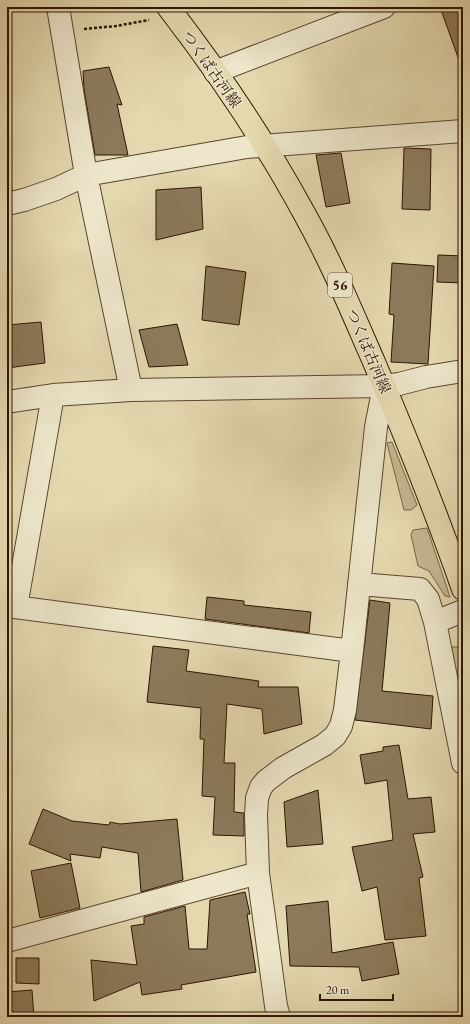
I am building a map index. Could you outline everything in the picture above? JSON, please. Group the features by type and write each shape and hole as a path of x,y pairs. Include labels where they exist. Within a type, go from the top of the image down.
{"main road":[{"name":"つくば古河線","path":"169,8 265,145 305,214 347,299 384,386 434,509 463,589"}],"street":[{"path":"58,7 86,175 131,390"},
{"path":"215,72 384,7"},
{"path":"7,204 56,189 86,175 265,145 463,131"},
{"path":"7,402 53,395 131,390 384,386 463,371"},
{"path":"279,1017 276,1006 258,873 256,815 257,798 261,787 266,781 324,745 335,736 341,726 345,710 352,651 376,427 384,386"},
{"path":"53,395 12,606 352,651"},
{"path":"359,584 420,589 428,600 435,622 463,763"},
{"path":"435,622 463,611"},
{"path":"7,941 258,873"}],"path":[{"path":"62,31 116,26 156,19 169,8"}],"shaded area":[{"path":"392,442 417,505 411,510 404,510 387,443"},
{"path":"427,528 450,597 445,596 429,571 418,566 411,535 413,530"},
{"path":"450,647 459,647 463,660 463,708"}],"building":[{"path":"440,7 463,7 463,63 460,63"},
{"path":"109,67 122,105 117,104 128,155 95,155 84,89 83,71"},
{"path":"404,148 431,149 430,210 402,209"},
{"path":"341,153 350,203 326,207 316,155"},
{"path":"201,187 203,229 156,240 156,190"},
{"path":"438,255 463,256 463,283 437,282"},
{"path":"392,263 434,266 428,364 391,362 394,315 389,314"},
{"path":"206,266 246,272 239,325 202,320"},
{"path":"41,322 45,363 7,368 7,325"},
{"path":"177,324 188,365 149,367 139,330"},
{"path":"207,597 244,601 244,605 311,612 309,633 205,619"},
{"path":"370,600 390,603 382,691 433,696 431,729 355,720"},
{"path":"153,646 189,650 186,671 259,681 258,687 298,687 302,724 264,734 262,709 227,704 224,763 235,763 234,812 244,813 244,836 213,835 215,797 202,796 204,739 200,739 201,708 147,702"},
{"path":"399,745 408,799 431,797 435,832 413,834 423,877 419,878 426,936 385,940 377,887 362,891 352,847 393,840 387,780 365,784 360,755 383,751 383,747"},
{"path":"318,790 323,844 287,847 284,802"},
{"path":"43,809 72,821 109,825 110,822 120,824 177,819 183,880 141,892 138,853 102,847 100,858 70,854 71,861 29,844"},
{"path":"71,863 80,908 40,918 31,871"},
{"path":"245,892 250,914 247,914 256,972 181,985 182,989 142,995 140,982 94,1001 91,960 137,965 131,926 144,924 144,917 185,906 189,949 207,949 210,900"},
{"path":"328,901 332,953 393,942 399,974 362,981 359,967 290,966 286,906"},
{"path":"16,958 39,958 39,984 16,983"},
{"path":"32,990 34,1017 7,1017 7,992"}]}
